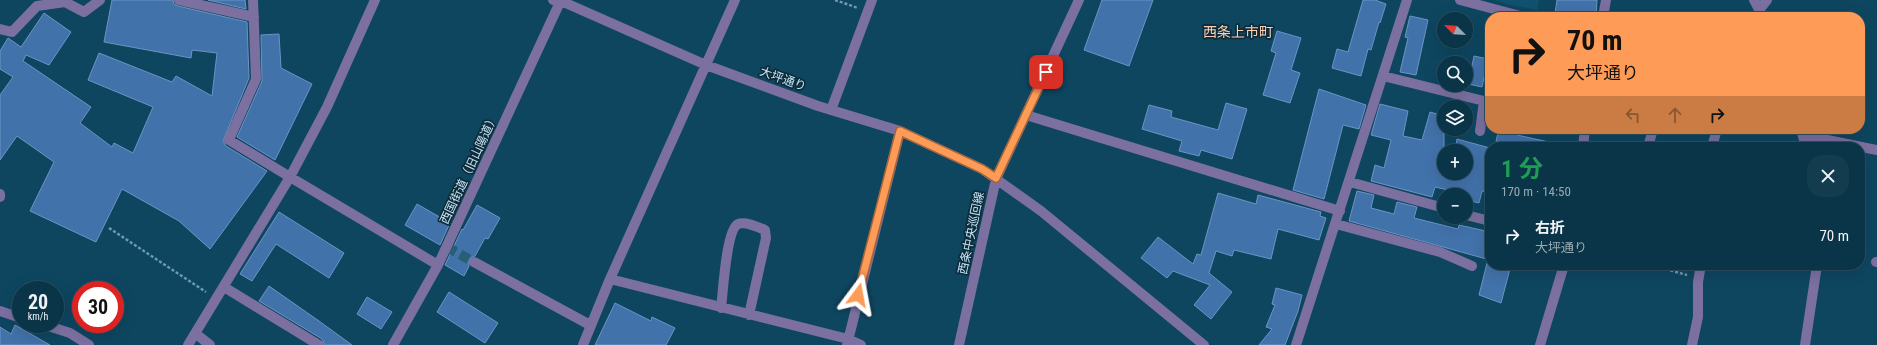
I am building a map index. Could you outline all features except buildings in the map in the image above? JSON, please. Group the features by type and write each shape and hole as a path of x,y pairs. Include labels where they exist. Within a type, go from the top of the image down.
{"street":[{"path":"0,29 12,32 37,6 65,2 84,12 100,0"},
{"path":"179,0 254,17"},
{"path":"253,0 256,79 229,140 438,265"},
{"path":"188,345 290,177 327,107 375,0"},
{"name":"大坪通り","path":"558,0 706,65 831,110 900,131 982,169 1041,210 1204,345"},
{"name":"西国街道（旧山陽道）","path":"393,345 438,265 558,0"},
{"path":"583,345 610,279 735,0"},
{"path":"831,110 872,0"},
{"name":"西条中央巡回線","path":"960,345 996,178 1079,0"},
{"path":"1296,345 1350,182 1407,0"},
{"path":"1460,0 1505,12"},
{"path":"1604,12 1606,0"},
{"path":"1754,0 1761,12"},
{"path":"1762,12 1767,0"},
{"path":"1383,76 1484,101 1480,131"},
{"path":"1026,114 1340,211"},
{"path":"847,342 900,131"},
{"path":"1810,134 1844,142"},
{"path":"1865,147 1877,150"},
{"path":"1350,182 1437,206"},
{"path":"1473,216 1485,220"},
{"path":"721,308 729,242 732,230 737,224 742,223 765,230 766,238 749,316"},
{"path":"1336,224 1440,252 1472,266"},
{"path":"474,262 590,325"},
{"path":"1540,345 1562,270"},
{"path":"1692,345 1698,317 1700,270"},
{"path":"1805,345 1816,270"},
{"path":"610,279 862,345"},
{"path":"224,287 319,345"},
{"path":"0,311 12,315"},
{"path":"64,331 70,333 89,345"},
{"path":"196,334 210,345"}],"path":[{"path":"835,0 868,11"},
{"path":"109,228 217,299"},
{"path":"1669,270 1699,278"}],"shaded area":[{"path":"1494,0 1539,0 1537,10 1510,5"}],"tunnel":[{"path":"447,247 474,262"}],"district":[{"name":"西条上市町","path":"1238,32"}],"route":[{"path":"858,295 900,131 982,169 996,178 1046,72"}]}
